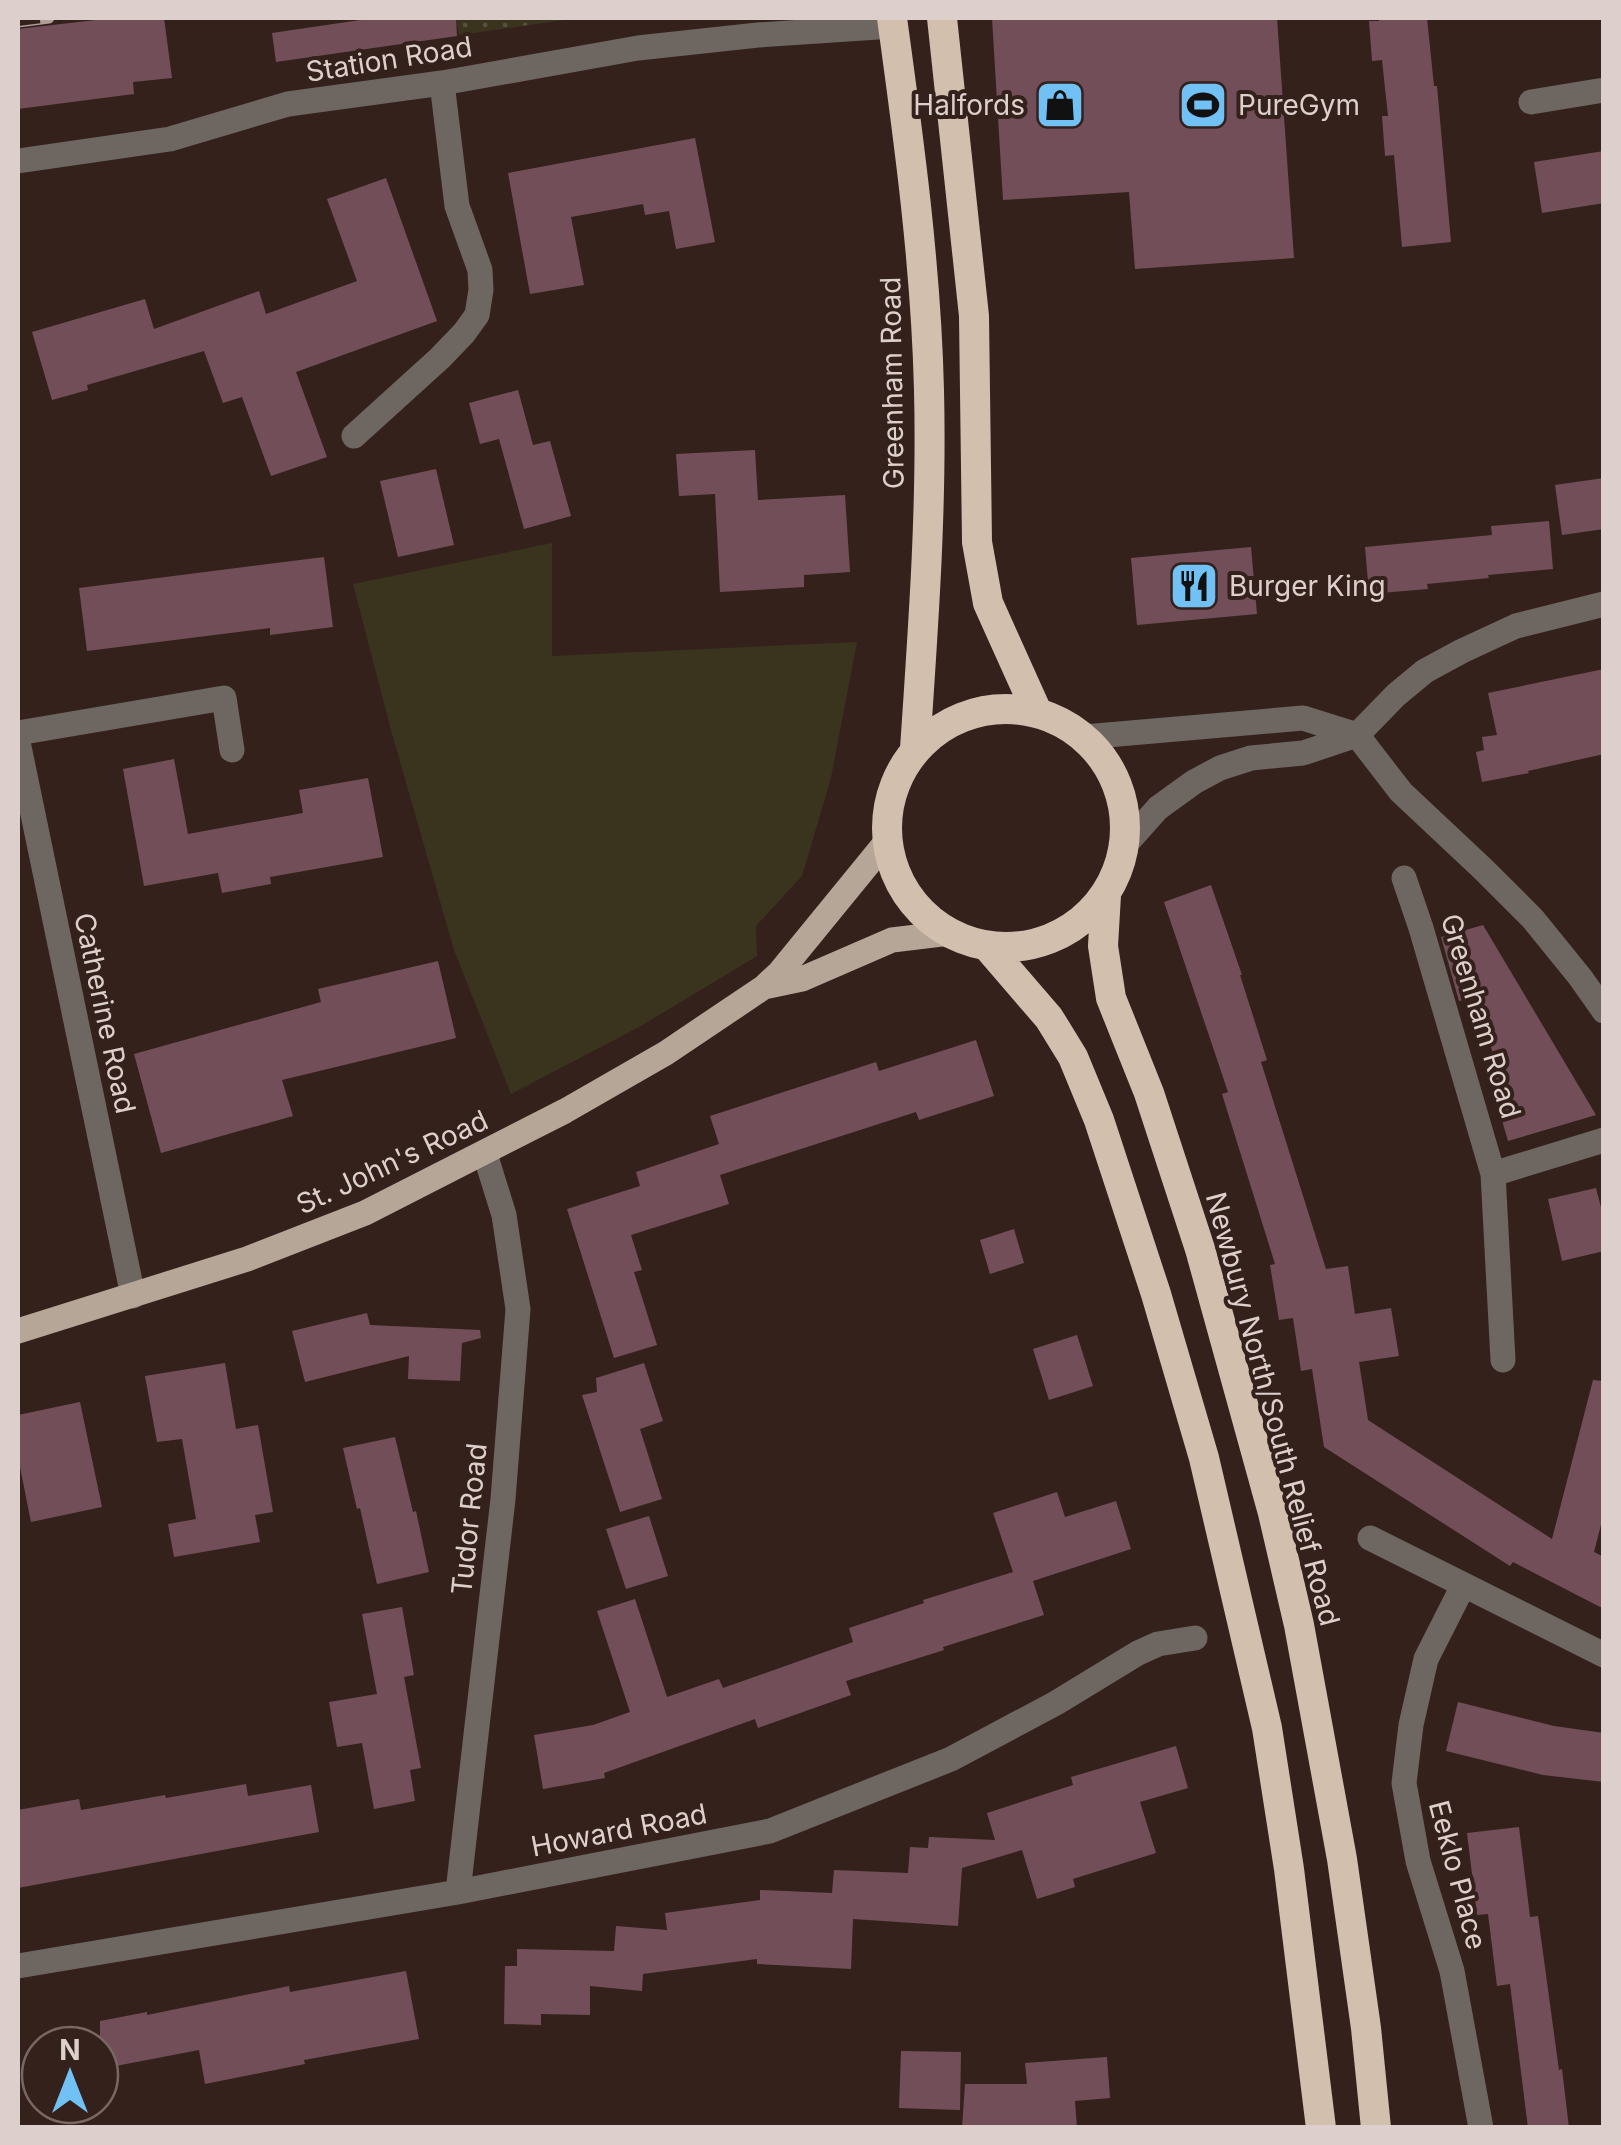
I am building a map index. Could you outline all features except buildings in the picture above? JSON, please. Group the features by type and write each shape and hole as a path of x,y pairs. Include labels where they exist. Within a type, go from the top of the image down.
{"highway":[{"path":"942,18 974,316 977,542 988,603 1037,712"},
{"name":"Greenham Road","path":"892,22 922,256 929,392 926,575 915,750"},
{"path":"1004,708 1037,712 1062,722 1101,754 1122,797 1125,845 1106,895 1088,916 1041,942 987,946 950,933 933,922 907,895 887,841 888,808 898,777 915,750 940,727 971,713 1004,708"},
{"name":"Newbury North/South Relief Road","path":"1106,895 1103,946 1111,998 1149,1094 1200,1249 1300,1625 1342,1858 1376,2128"},
{"path":"987,946 1049,1018 1074,1057 1099,1120 1156,1294 1204,1458 1268,1728 1320,2128"}],"main road":[{"name":"St. John's Road","path":"18,1331 247,1259 365,1213 565,1111 764,988 887,841"},
{"name":"St. John's Road","path":"764,988 802,978 892,940 950,933"}],"street":[{"name":"Station Road","path":"18,161 170,139 288,104 442,83 638,48 892,22"},
{"path":"354,436 440,358 477,315 482,290 480,270 457,206 442,83"},
{"path":"1530,102 1604,90"},
{"path":"1125,845 1158,808 1220,768 1251,758 1304,753 1357,735 1425,671 1516,626 1604,604"},
{"path":"18,732 224,698 232,750"},
{"path":"1084,737 1304,718 1357,735"},
{"name":"Greenham Road","path":"1357,735 1401,792 1532,919 1604,1011"},
{"name":"Catherine Road","path":"18,742 133,1296"},
{"name":"Greenham Road","path":"1404,878 1494,1174 1503,1360"},
{"path":"1494,1174 1604,1140"},
{"name":"Tudor Road","path":"458,1892 500,1519 518,1309 504,1215 485,1154"},
{"path":"1370,1538 1604,1655"},
{"name":"Eeklo Place","path":"1463,1586 1426,1660 1411,1724 1404,1783 1418,1861 1452,1972 1481,2128"},
{"name":"Howard Road","path":"18,1966 458,1892 770,1831 951,1759 1056,1703 1138,1653 1158,1644 1195,1638"}],"shaded area":[{"path":"456,18 578,18 459,35"},
{"path":"552,543 552,656 857,642 831,778 802,876 756,926 757,956 641,1026 511,1094 454,950 353,584"}],"railway":[{"path":"18,22 49,18"}],"place":[{"name":"Halfords","path":"1060,105"},
{"name":"PureGym","path":"1203,105"},
{"name":"Burger King","path":"1194,586"}]}
